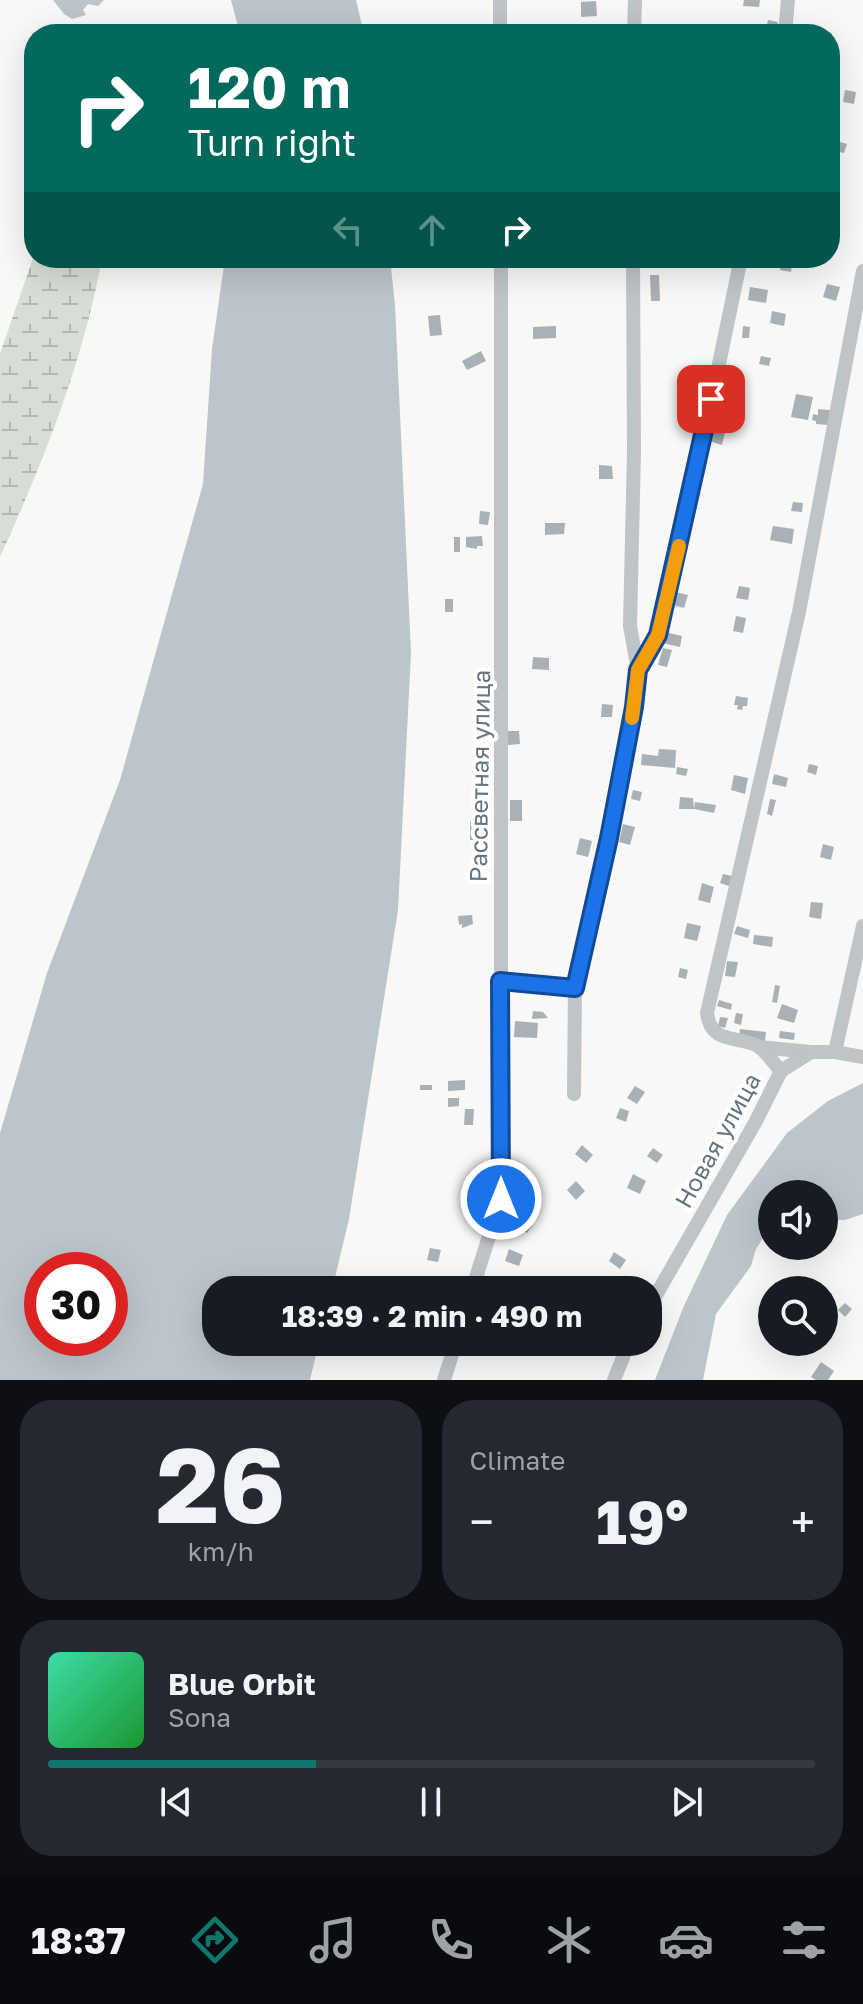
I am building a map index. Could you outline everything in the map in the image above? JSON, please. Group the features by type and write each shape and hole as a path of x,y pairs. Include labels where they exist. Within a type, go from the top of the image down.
{"street":[{"path":"500,0 500,24"},
{"path":"634,24 635,0"},
{"path":"786,24 788,0"},
{"name":"Рассветная улица","path":"476,1276 501,1199 501,268"},
{"path":"574,1094 575,988 609,838 638,670 630,626 634,451 633,268"},
{"path":"638,670 658,635 694,484 739,268"},
{"path":"863,271 799,612 707,1013 708,1025 717,1034 759,1047 863,1057"},
{"path":"835,1052 863,926"},
{"path":"759,1047 781,1071"},
{"name":"Новая улица","path":"662,1285 756,1121 781,1071 811,1052"},
{"path":"444,1380 452,1356"},
{"path":"614,1380 622,1356"}],"lane":[{"path":"500,981 575,988"}],"green space":[{"path":"30,268 100,268 73,373 32,484 0,557 0,354"}],"shaded area":[{"path":"53,0 104,0 98,6 88,4 83,10 86,15 72,19"},
{"path":"231,0 356,0 362,24 237,24"},
{"path":"224,268 391,268 411,653 398,910 349,1219 335,1276 202,1276 202,1356 316,1356 310,1380 0,1380 0,1133 47,973 120,780 203,484 212,349"},
{"path":"863,1083 863,1214 838,1220 838,1180 758,1180 758,1246 751,1266 716,1314 703,1380 655,1380 683,1308 727,1215 787,1133 828,1101"}],"building":[{"path":"744,0 760,0 759,7 743,6"},
{"path":"596,1 597,16 581,17 581,2"},
{"path":"845,90 856,92 854,104 843,102"},
{"path":"840,142 847,144 844,153 840,152"},
{"path":"650,275 659,275 660,301 651,301"},
{"path":"827,284 840,287 836,301 823,297"},
{"path":"750,287 768,290 766,303 748,300"},
{"path":"772,311 786,314 784,326 770,323"},
{"path":"440,315 442,335 430,336 428,316"},
{"path":"556,326 556,338 533,339 533,327"},
{"path":"743,326 750,327 749,338 742,338"},
{"path":"481,351 486,361 467,370 462,361"},
{"path":"761,356 771,358 769,366 759,364"},
{"path":"724,393 740,396 737,410 722,403"},
{"path":"796,394 813,397 808,420 791,417"},
{"path":"818,409 830,410 828,425 816,424 812,420 813,414 818,415"},
{"path":"714,421 727,424 722,445 709,441"},
{"path":"599,465 612,466 613,479 599,479"},
{"path":"793,502 803,503 802,512 791,511"},
{"path":"480,511 490,512 488,525 479,524"},
{"path":"545,523 565,523 564,534 545,535"},
{"path":"773,526 794,529 792,544 770,540"},
{"path":"482,536 483,546 477,546 477,549 466,547 466,537"},
{"path":"454,537 460,537 460,552 454,552"},
{"path":"739,586 750,588 748,600 736,598"},
{"path":"676,592 688,595 684,608 672,605"},
{"path":"445,599 453,599 453,612 445,612"},
{"path":"736,616 746,618 743,633 733,631"},
{"path":"665,632 682,636 680,647 662,643"},
{"path":"663,648 672,650 667,667 658,665"},
{"path":"533,657 549,658 549,670 532,669"},
{"path":"736,696 748,698 747,706 743,706 742,710 734,705"},
{"path":"602,704 613,705 612,717 601,717"},
{"path":"506,731 519,731 520,744 508,745"},
{"path":"659,749 676,750 675,768 641,765 642,754 658,756"},
{"path":"474,763 486,764 484,776 472,775"},
{"path":"809,764 818,766 816,775 807,772"},
{"path":"677,767 688,769 686,776 676,774"},
{"path":"774,774 788,778 786,787 772,784"},
{"path":"734,775 748,778 745,794 731,790"},
{"path":"633,790 642,792 640,801 631,799"},
{"path":"680,797 693,798 694,809 679,809"},
{"path":"770,799 776,800 772,816 767,814"},
{"path":"510,800 522,800 522,821 510,821"},
{"path":"695,802 716,805 714,813 694,809"},
{"path":"470,821 482,821 482,840 470,840"},
{"path":"623,824 635,827 630,845 619,842"},
{"path":"580,838 592,841 588,857 576,854"},
{"path":"823,844 834,847 831,860 820,857"},
{"path":"723,874 732,876 729,886 720,883"},
{"path":"702,883 714,887 710,903 698,900"},
{"path":"811,902 823,903 821,919 809,917"},
{"path":"472,915 473,924 462,928 462,924 459,925 458,916"},
{"path":"687,923 701,926 697,941 684,938"},
{"path":"737,926 750,930 748,938 734,934"},
{"path":"754,935 773,937 772,947 753,944"},
{"path":"727,961 738,962 735,977 725,976"},
{"path":"680,968 688,970 686,979 678,977"},
{"path":"775,985 780,986 777,1003 772,1002"},
{"path":"719,1000 732,1004 731,1010 717,1006"},
{"path":"782,1004 798,1010 794,1023 777,1018"},
{"path":"533,1011 543,1012 548,1018 532,1019"},
{"path":"736,1013 743,1014 741,1025 734,1023"},
{"path":"720,1017 728,1018 725,1028 718,1026"},
{"path":"515,1021 538,1023 537,1038 514,1037"},
{"path":"740,1029 766,1032 765,1041 739,1038"},
{"path":"780,1031 795,1033 794,1040 779,1038"},
{"path":"465,1080 465,1090 448,1091 448,1081"},
{"path":"420,1085 432,1085 432,1090 420,1090"},
{"path":"635,1086 645,1092 637,1104 627,1098"},
{"path":"448,1098 459,1098 459,1106 448,1107"},
{"path":"620,1108 629,1111 626,1122 616,1118"},
{"path":"465,1109 474,1109 473,1125 464,1125"},
{"path":"582,1145 593,1155 586,1163 575,1154"},
{"path":"653,1148 663,1155 657,1163 647,1156"},
{"path":"633,1174 646,1181 640,1194 627,1188"},
{"path":"576,1181 585,1191 576,1200 567,1190"},
{"path":"520,1197 530,1204 524,1214 513,1208"},
{"path":"521,1219 532,1226 527,1233 516,1227"},
{"path":"430,1248 441,1250 438,1262 427,1260"},
{"path":"509,1249 523,1255 519,1266 505,1261"},
{"path":"614,1252 626,1260 620,1269 609,1261"},
{"path":"845,1303 852,1309 845,1317 838,1310"},
{"path":"821,1362 834,1371 828,1380 811,1377"}],"slow traffic":[{"path":"632,718 638,670 658,635 679,546"}],"route":[{"path":"501,1199 500,981 575,988 609,838 638,670 658,635 711,399"}]}
